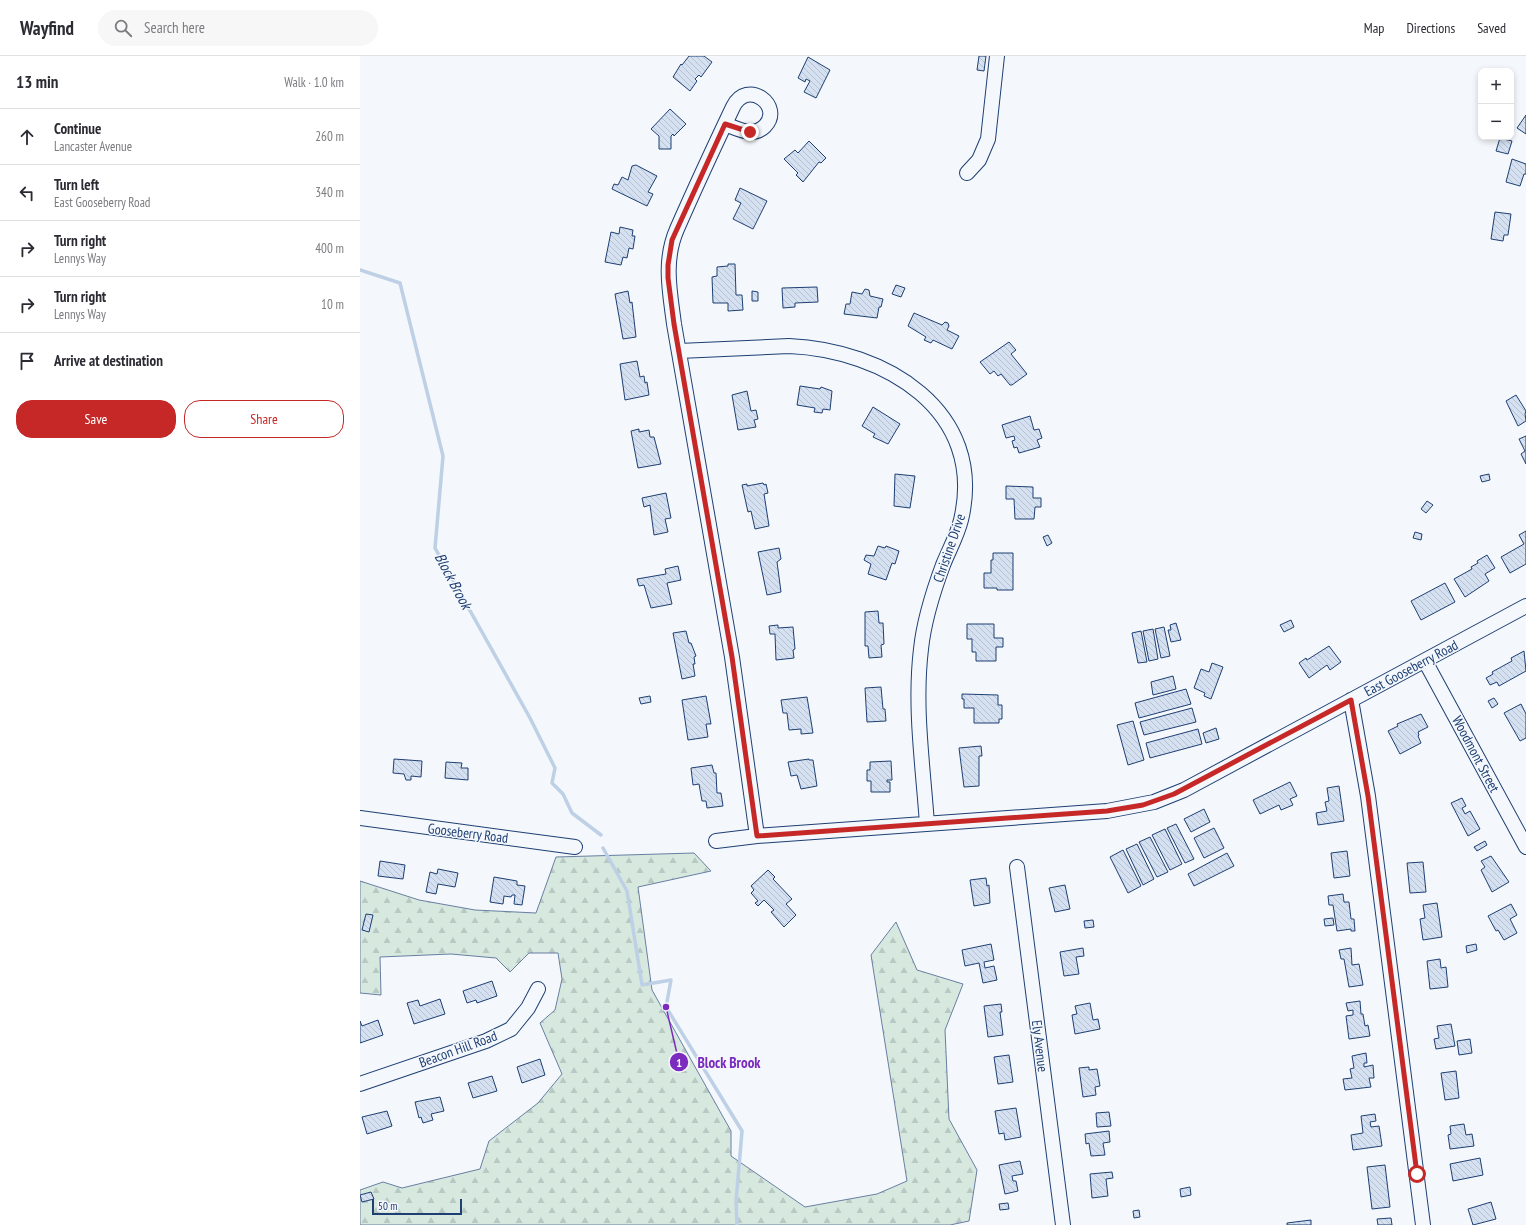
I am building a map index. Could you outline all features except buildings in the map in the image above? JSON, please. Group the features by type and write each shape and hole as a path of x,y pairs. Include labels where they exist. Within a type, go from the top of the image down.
{"street":[{"path":"967,173 979,160 988,139 998,56"},
{"path":"725,124 677,229 669,251 668,278 679,351 733,664 757,836"},
{"name":"Christine Drive","path":"679,351 789,346 806,347 841,353 874,364 905,380 932,403 950,429 962,459 965,490 961,521 934,592 920,650 919,708 927,824"},
{"name":"East Gooseberry Road","path":"716,841 757,836 1107,811 1131,808 1154,802 1184,790 1526,606"},
{"name":"Woodmont Street","path":"1425,660 1526,847"},
{"path":"1351,700 1368,796 1423,1225"},
{"name":"Gooseberry Road","path":"360,818 576,847"},
{"name":"Ely Avenue","path":"1017,867 1063,1225"},
{"name":"Beacon Hill Road","path":"360,1084 486,1041 511,1029 528,1008 538,989"}],"green space":[{"path":"694,853 711,871 638,887 652,990 731,1131 731,1156 805,1207 877,1194 907,1181 871,955 896,922 917,970 963,984 945,1030 949,1119 977,1170 969,1221 950,1225 360,1225 360,1190 383,1182 402,1188 480,1169 489,1141 538,1103 562,1074 540,1023 555,1010 562,979 558,953 529,953 510,972 496,958 451,954 380,957 381,995 360,993 360,881 419,900 475,910 536,913 556,857"}],"waterway":[{"name":"Block Brook","path":"360,270 400,283 443,456 435,548 530,718 555,768 552,783 563,794 572,813 601,835"},
{"name":"Block Brook","path":"603,848 627,891 642,985 671,980 666,1007 742,1131 736,1202 737,1225"}],"place":[{"name":"Block Brook","path":"666,1007"}],"route":[{"path":"750,132 746,132 725,124 672,240 669,251 668,278 674,324 732,657 757,836 1131,808 1154,802 1184,790 1351,700 1359,735 1372,823 1417,1174"}]}
